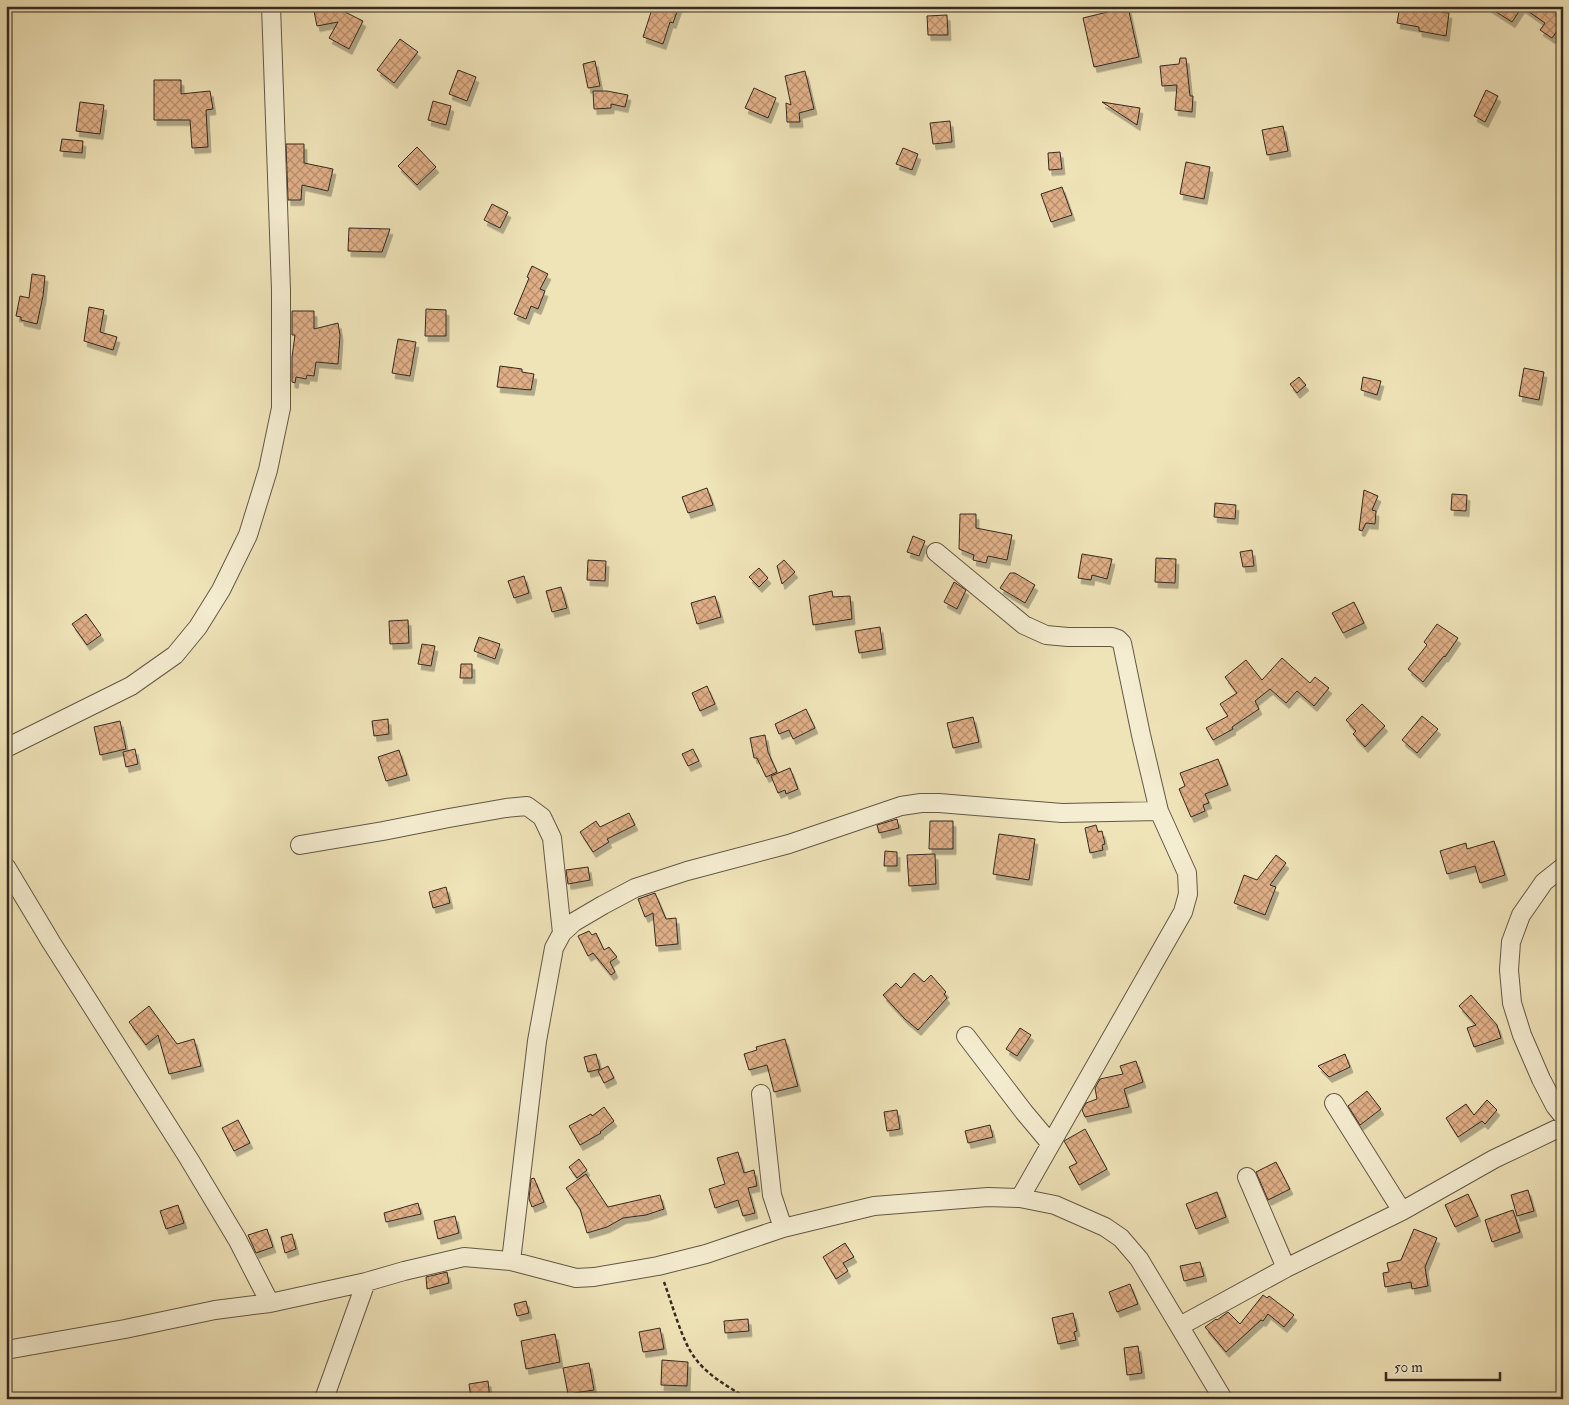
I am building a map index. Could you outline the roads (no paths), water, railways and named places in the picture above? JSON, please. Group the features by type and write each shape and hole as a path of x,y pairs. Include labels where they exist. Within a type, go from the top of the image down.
{"street":[{"path":"6,748 132,686 175,655 198,627 221,590 248,535 268,470 281,408 281,290 271,6"},
{"path":"936,552 1024,625 1046,635 1112,637 1118,638 1122,643 1140,735 1159,811 1187,873 1188,894 1183,912 1020,1198"},
{"path":"511,1261 537,1041 554,948 562,933 574,922 635,888 687,870 789,844 901,806 938,803 1062,813 1159,811"},
{"path":"300,845 506,808 527,806 542,818 552,838 562,933"},
{"path":"1563,867 1544,882 1521,915 1511,942 1509,970 1512,1003 1522,1034 1541,1078 1555,1106 1563,1116"},
{"path":"6,868 50,942 237,1239 270,1303"},
{"path":"966,1036 1050,1143"},
{"path":"761,1094 772,1195 783,1228"},
{"path":"1334,1103 1402,1211"},
{"path":"1180,1326 1286,1268 1402,1211 1494,1159 1563,1126"},
{"path":"1247,1176 1286,1268"},
{"path":"6,1350 215,1310 270,1303 366,1282 464,1257 511,1261 576,1278 594,1278 658,1266 706,1254 783,1228 874,1206 988,1197 1020,1198 1055,1205 1105,1227 1121,1238 1139,1259 1223,1399"},
{"path":"324,1399 366,1282"}]}
